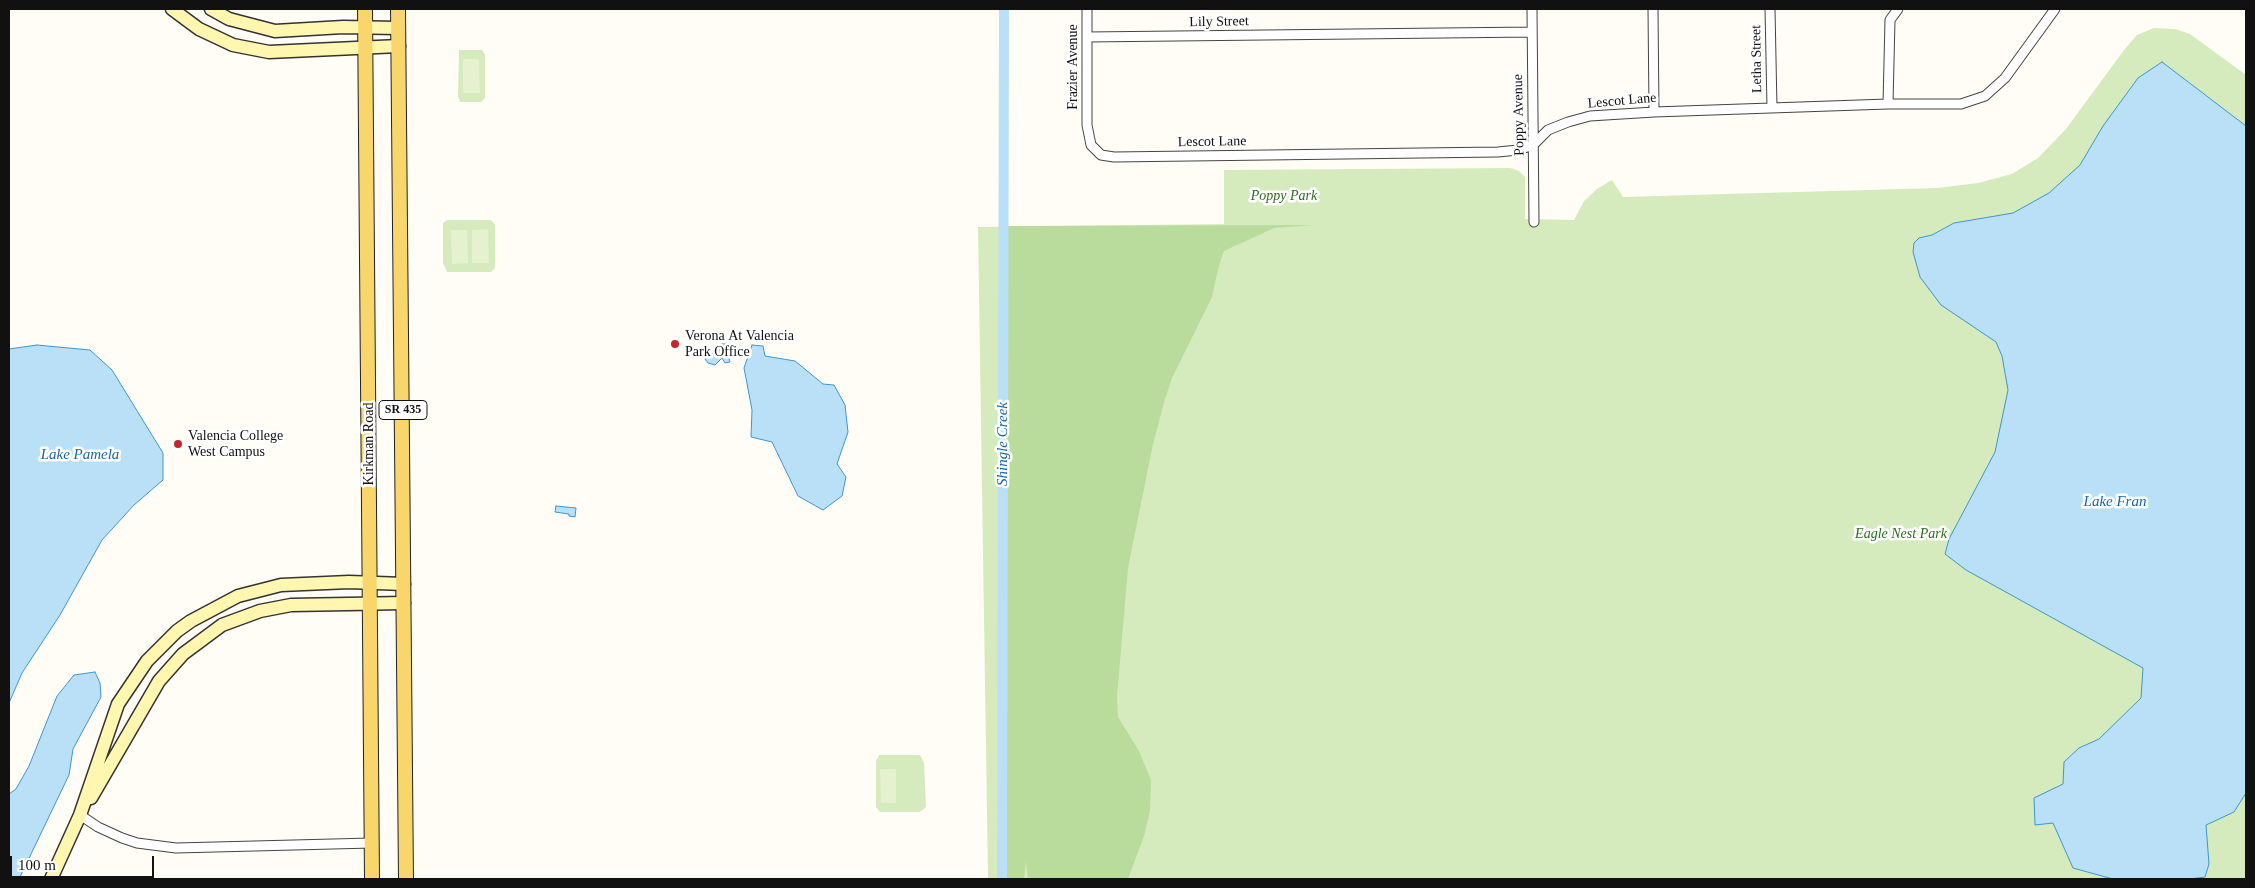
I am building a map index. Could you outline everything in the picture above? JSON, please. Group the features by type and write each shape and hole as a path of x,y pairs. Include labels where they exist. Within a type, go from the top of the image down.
{"main road":[{"name":"Kirkman Road","path":"365,9 372,879"},
{"name":"SR 435","path":"398,9 406,879"}],"street":[{"path":"172,9 199,30 233,45 269,52 399,46"},
{"path":"211,9 229,19 275,31 398,28"},
{"name":"Frazier Avenue","path":"1087,9 1087,125"},
{"name":"Poppy Avenue","path":"1532,9 1534,222"},
{"path":"1653,9 1654,112"},
{"name":"Letha Street","path":"1770,9 1772,108"},
{"path":"1888,104 1890,20 1898,9"},
{"name":"Lescot Lane","path":"1087,125 1091,145 1101,155 1114,157 1498,152 1518,150 1533,145 1548,130 1590,116 1888,104 1961,104 1985,96 2005,78 2055,9"},
{"name":"Lily Street","path":"1087,37 1532,32"},
{"path":"51,879 80,815 118,704 147,661 177,631 191,621 238,596 282,584 370,582 404,584"},
{"path":"80,815 159,681 183,654 222,625 260,611 291,605 404,602"},
{"path":"80,815 98,827 122,838 137,843 176,848 372,843"}],"green space":[{"name":"Eagle Nest Park","path":"2154,28 2175,29 2190,34 2246,75 2246,879 988,879 978,227 1224,224 1224,170 1510,168 1519,171 1525,177 1525,219 1574,220 1584,201 1597,189 1612,180 1623,197 1937,188 1978,183 2012,174 2038,158 2066,129 2137,35"},
{"path":"459,50 482,50 485,55 485,98 481,102 460,102 458,96"},
{"path":"463,59 479,59 480,93 463,93"},
{"path":"447,220 491,220 495,225 495,268 491,272 447,272 443,263 443,223"},
{"path":"1314,225 1274,228 1224,251 1212,297 1172,378 1165,399 1153,444 1128,568 1117,696 1118,717 1139,751 1151,780 1150,811 1144,836 1128,879 1028,879 1026,861 1024,879 1002,879 1004,226"},
{"path":"488,229 489,263 472,263 472,230"},
{"path":"451,230 467,230 468,263 452,264"},
{"path":"879,755 920,755 924,763 926,807 920,812 880,812 876,807 876,761"},
{"path":"880,769 896,769 896,803 881,803"}],"water":[{"name":"Lake Fran","path":"2162,62 2246,126 2246,793 2234,812 2206,825 2209,864 2205,877 2190,879 2113,879 2073,868 2053,823 2035,825 2034,798 2063,784 2064,762 2079,748 2099,739 2141,698 2143,668 1966,570 1945,554 1949,539 1995,452 2008,390 2002,356 1996,342 1941,305 1920,277 1913,252 1914,243 1919,238 1932,235 1954,223 2013,213 2049,193 2080,165 2103,126 2138,78"},
{"path":"722,344 726,344 731,349 732,353 728,355 730,362 725,363 722,358 715,365 708,363 705,359 705,354 717,353"},
{"name":"Lake Pamela","path":"37,345 90,350 112,370 163,453 163,480 134,505 102,540 60,615 22,673 9,703 9,349"},
{"path":"752,345 763,346 765,356 795,361 823,384 834,385 845,405 848,432 837,464 846,477 842,496 823,510 798,496 772,442 751,437 752,410 744,368"},
{"path":"556,506 576,508 575,517 555,512"},
{"path":"95,672 100,683 101,697 73,749 69,775 19,879 9,879 9,794 16,789 29,766 57,696 74,675"}],"waterway":[{"name":"Shingle Creek","path":"1002,879 1004,9"}],"place":[{"name":"Verona At Valencia Park Office","path":"675,344"},
{"name":"Valencia College West Campus","path":"178,444"}],"park label":[{"name":"Poppy Park","path":"1284,196"}]}
